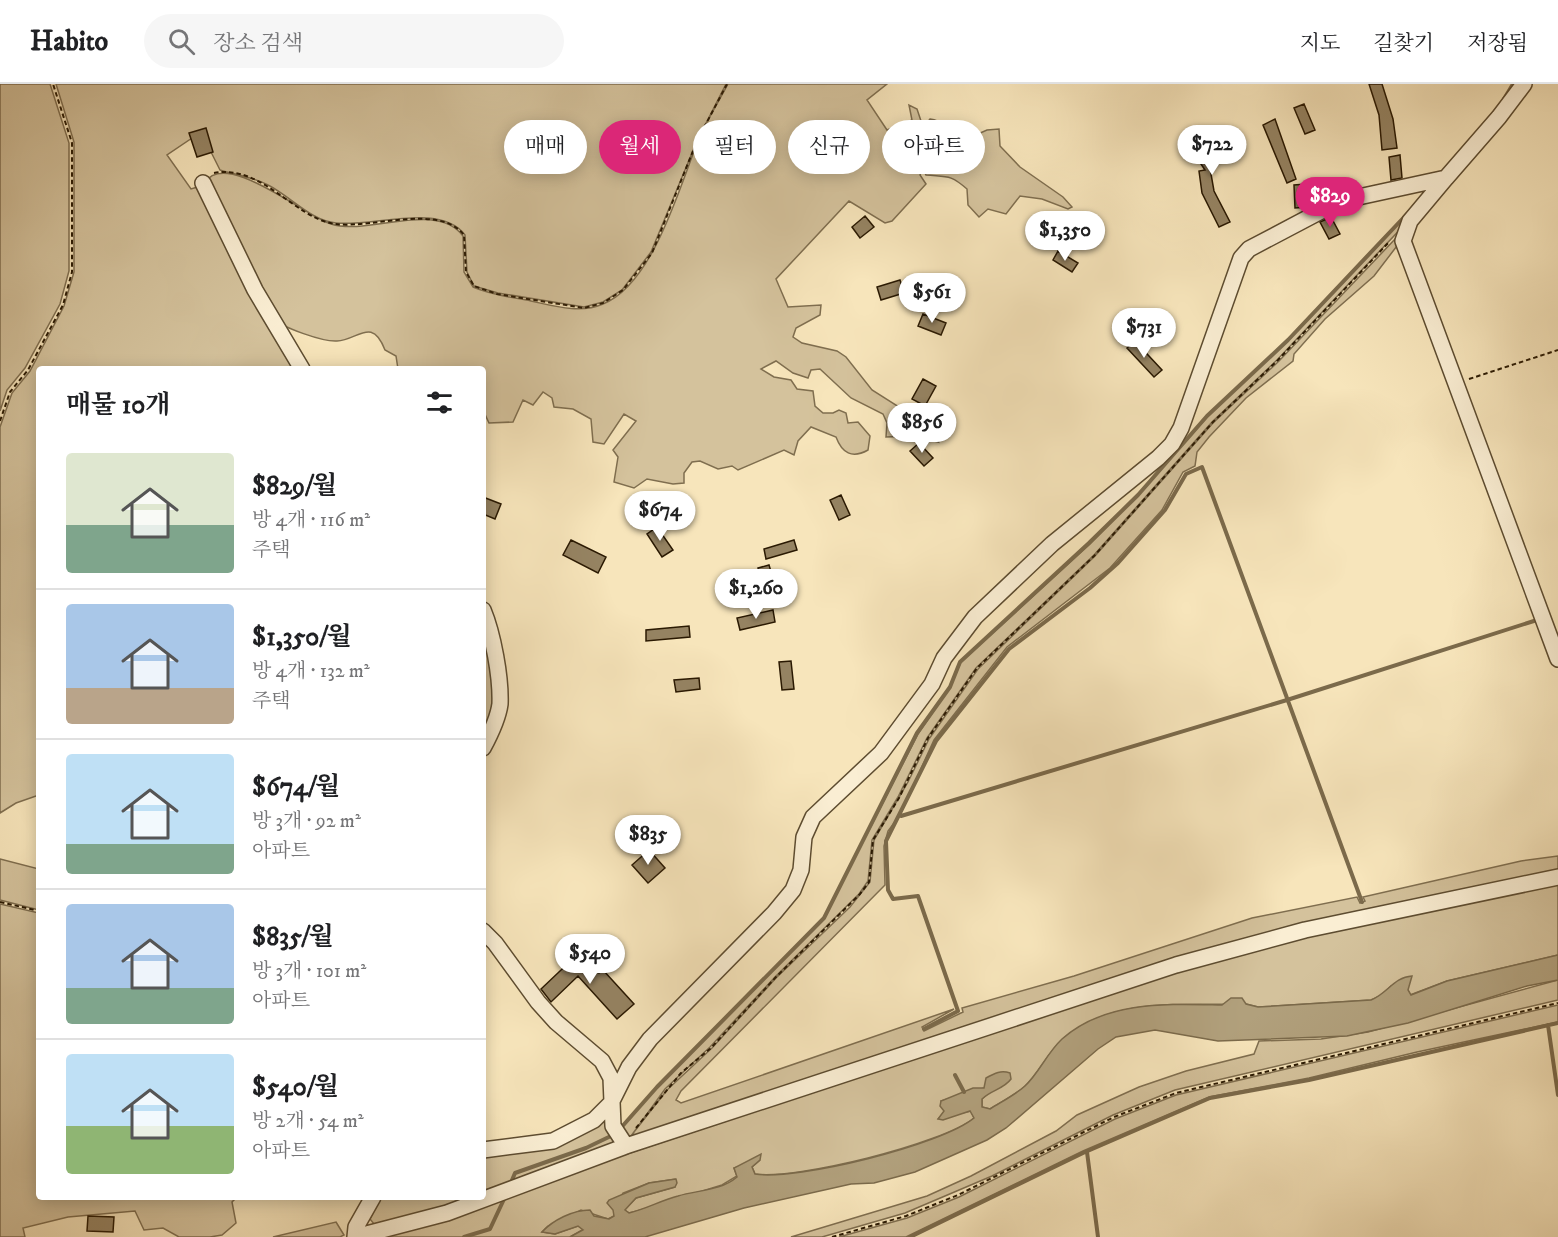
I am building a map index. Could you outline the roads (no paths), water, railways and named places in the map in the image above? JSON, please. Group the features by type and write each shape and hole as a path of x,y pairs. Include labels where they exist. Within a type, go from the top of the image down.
{"street":[{"path":"1524,84 1499,117 1410,221 1403,241 1458,383 1558,659"},
{"path":"486,1150 553,1141 594,1120 611,1103 629,1067 651,1039 774,913 793,890 801,870 804,837 813,818 881,753 932,684 956,640 975,617 1052,544 1121,490 1172,444 1181,428 1241,258 1250,249 1340,201 1446,178"},
{"path":"204,183 255,290 300,366"},
{"path":"486,617 491,629 500,705 486,742"},
{"path":"486,1196 619,1136 1176,965 1305,930 1558,877"},
{"path":"486,934 495,942 538,1002 556,1022 602,1061 611,1078 611,1103 619,1136"},
{"path":"372,1200 356,1227 355,1237 447,1213 476,1200"}],"waterway":[{"path":"1504,99 1513,84"},
{"path":"619,1130 657,1087 824,918 917,733 950,687 960,662 1138,495 1207,416 1288,340 1407,214"},
{"path":"924,1029 958,1011 918,896 893,899 888,890 886,841 936,741 1009,649 1090,588 1118,563 1165,510 1186,474 1202,467 1362,902"},
{"path":"901,816 1287,700 1537,620"},
{"path":"910,1237 1083,1153 1210,1098 1309,1080 1558,1023"},
{"path":"1548,1025 1558,1095"},
{"path":"955,1075 964,1092"},
{"path":"510,1185 515,1173 586,1148 613,1135"},
{"path":"1087,1152 1098,1237"},
{"path":"464,1237 490,1229 505,1197"}]}
